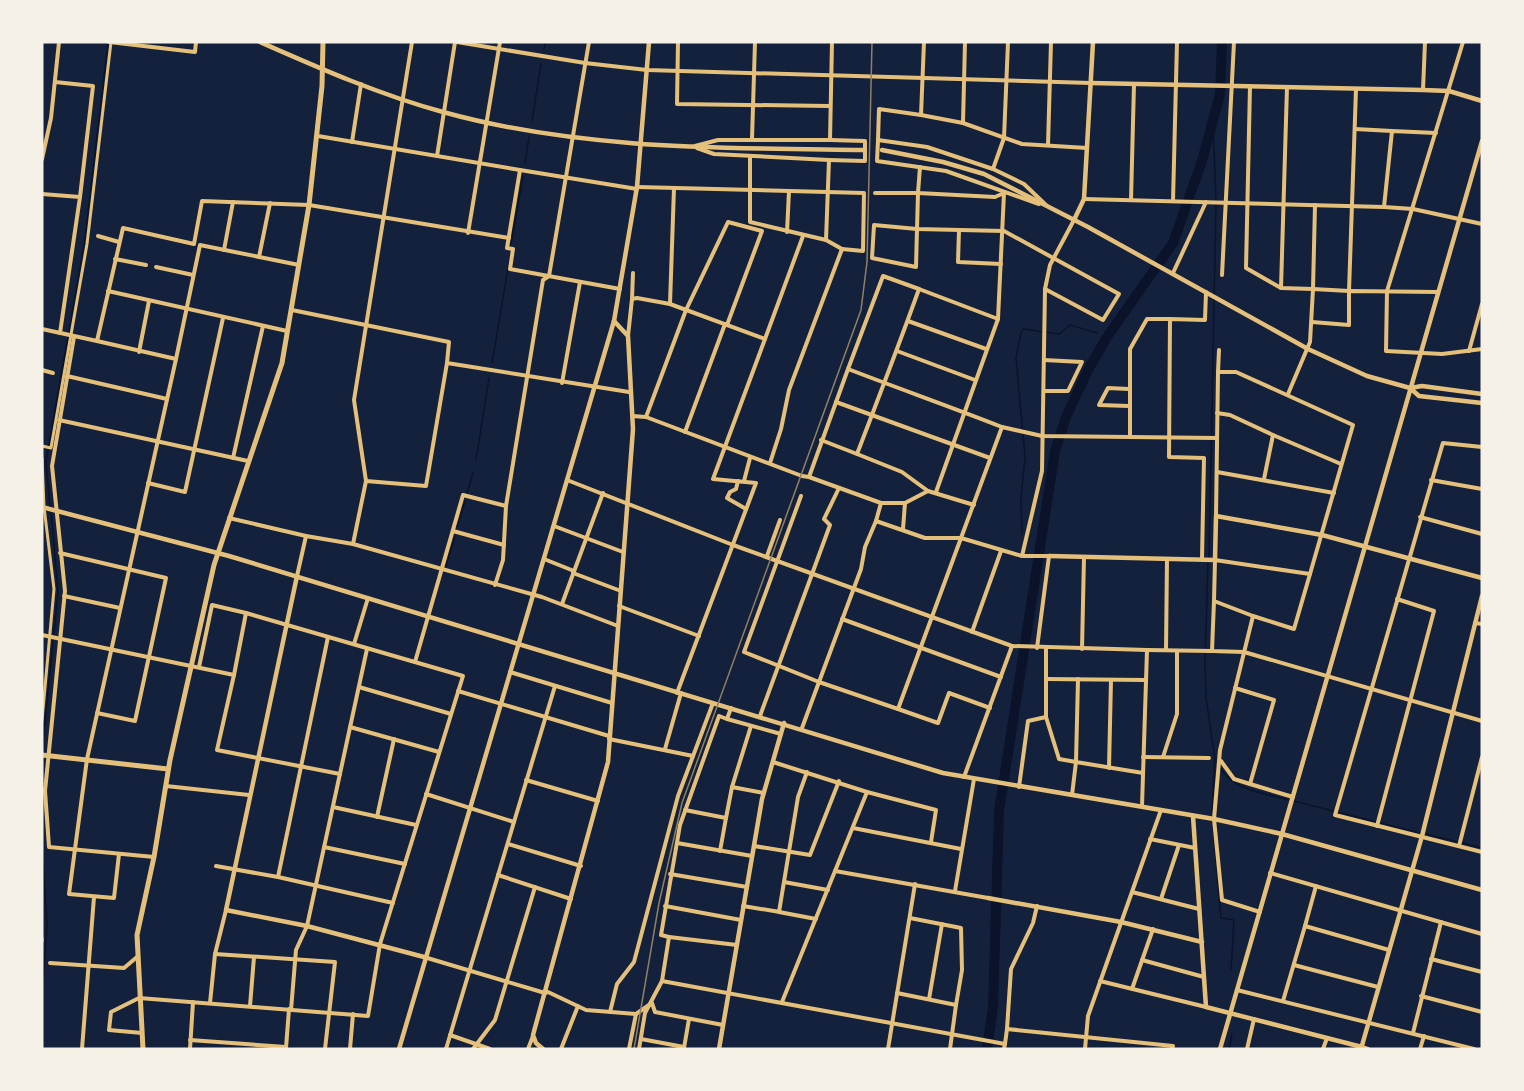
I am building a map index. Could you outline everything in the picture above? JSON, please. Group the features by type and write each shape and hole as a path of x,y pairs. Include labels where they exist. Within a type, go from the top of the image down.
{"main road":[{"path":"143,1049 137,934 190,665 218,553 282,363 309,205 318,136 323,42"},
{"path":"45,755 168,769"}],"street":[{"path":"42,159 51,118 59,42"},
{"path":"43,446 50,448 87,244 110,42 195,52 196,42"},
{"path":"260,42 322,70 402,100 444,113 486,122 641,146 863,150"},
{"path":"353,544 366,481 354,400 412,42"},
{"path":"437,156 456,42 585,63 647,70 1423,90 1449,91 1482,100"},
{"path":"468,233 500,42"},
{"path":"495,585 503,560 506,506 543,280 549,276 589,42"},
{"path":"399,1049 424,957 614,321 637,188 649,42"},
{"path":"678,42 677,104 829,106"},
{"path":"752,139 755,42"},
{"path":"830,140 832,42"},
{"path":"921,115 924,42"},
{"path":"963,123 965,42"},
{"path":"993,168 1004,138 1008,42"},
{"path":"1048,145 1051,42"},
{"path":"1025,556 1042,471 1045,289 1053,259 1084,199 1093,42"},
{"path":"1173,201 1177,42"},
{"path":"1222,275 1223,203 1234,42"},
{"path":"1423,90 1425,42"},
{"path":"1463,42 1387,291 1386,351 1421,354 1482,349"},
{"path":"55,82 93,87 62,333"},
{"path":"352,142 361,84"},
{"path":"1131,200 1134,84"},
{"path":"1250,86 1246,268 1281,288 1438,292"},
{"path":"1281,288 1287,87"},
{"path":"1312,322 1349,325 1356,88"},
{"path":"1047,206 1004,193 960,175 877,161 879,110 963,123 1022,144 1088,148"},
{"path":"42,117 51,118"},
{"path":"1355,129 1436,133"},
{"path":"1384,207 1392,131"},
{"path":"318,136 637,188 864,193 863,251 842,249 826,240 750,222"},
{"path":"752,139 865,141 865,161 714,154 693,146 718,140 752,139"},
{"path":"878,140 927,147 993,168 1024,184 1047,206"},
{"path":"1220,1049 1482,141"},
{"path":"882,150 933,159 984,174 1173,273 1308,349 1367,376 1410,388 1422,386 1482,394"},
{"path":"748,228 750,222 750,156"},
{"path":"826,240 829,160"},
{"path":"920,167 918,193 917,229 916,267 872,258 874,225 917,229 1004,231 1119,294 1103,320 1045,289"},
{"path":"520,170 508,238 507,248 513,249 510,269 620,289"},
{"path":"670,304 674,188"},
{"path":"787,232 789,191"},
{"path":"875,193 995,197 1004,193"},
{"path":"936,492 951,444 998,319 1004,231 1004,193"},
{"path":"42,194 80,197"},
{"path":"1084,199 1384,207 1413,209 1482,224"},
{"path":"194,244 202,201 309,205 508,238"},
{"path":"224,250 233,202"},
{"path":"1173,273 1204,202"},
{"path":"259,257 270,203"},
{"path":"1288,394 1308,349 1312,322 1314,205"},
{"path":"646,417 686,310 728,222 762,231 685,432"},
{"path":"97,341 123,228 299,265"},
{"path":"959,230 958,262 1001,264"},
{"path":"98,236 119,242"},
{"path":"664,749 679,693 756,483 713,479 804,236"},
{"path":"119,854 114,898 69,894 77,850 87,759 200,245"},
{"path":"770,464 789,390 842,249"},
{"path":"116,259 146,266"},
{"path":"156,267 193,275"},
{"path":"528,1049 572,899 608,762 632,416 628,336 633,273"},
{"path":"809,477 883,276 998,319"},
{"path":"562,383 580,282"},
{"path":"857,454 919,290"},
{"path":"108,291 288,332"},
{"path":"1130,436 1130,349 1147,319 1205,320 1207,293"},
{"path":"632,299 670,304 765,339"},
{"path":"138,352 149,301"},
{"path":"1469,351 1482,304"},
{"path":"292,310 366,327 449,342 426,486 366,481"},
{"path":"148,483 185,492 223,318"},
{"path":"1170,319 1169,457 1204,458 1204,559"},
{"path":"614,321 628,336"},
{"path":"908,321 986,349"},
{"path":"233,458 263,326"},
{"path":"42,329 176,359"},
{"path":"42,720 54,636 64,596 60,553 48,508 71,336"},
{"path":"1210,651 1214,601 1213,560 1219,350"},
{"path":"897,351 975,380"},
{"path":"1044,360 1082,362 1068,391 1045,391"},
{"path":"447,363 629,392"},
{"path":"849,369 1025,434 1216,438"},
{"path":"42,370 53,373"},
{"path":"1214,601 1294,630 1353,424 1236,372 1218,372"},
{"path":"67,376 167,399"},
{"path":"1129,389 1108,388 1099,405 1130,406"},
{"path":"1410,388 1419,396 1482,403"},
{"path":"836,402 990,458"},
{"path":"1217,413 1230,415 1341,464"},
{"path":"632,416 646,417 750,458 881,503 905,503 928,491"},
{"path":"59,420 156,443 248,461"},
{"path":"898,709 1002,427"},
{"path":"1264,479 1273,435"},
{"path":"821,440 902,472 928,491 974,505"},
{"path":"1482,447 1443,443 1335,815 1482,852"},
{"path":"42,458 54,590 54,636 45,755 49,847 154,857"},
{"path":"744,481 750,458"},
{"path":"1217,472 1334,493"},
{"path":"567,480 733,545 1012,646 1244,652 1482,722"},
{"path":"1431,480 1482,489"},
{"path":"738,481 736,489 730,492 727,498 747,509"},
{"path":"760,716 831,525 824,519 839,488"},
{"path":"562,604 603,493"},
{"path":"415,662 463,495 506,506"},
{"path":"801,496 744,652 819,682 938,723 949,693 990,708"},
{"path":"802,728 852,588 861,569 864,547 876,521 881,503"},
{"path":"903,529 905,503"},
{"path":"48,508 137,530 297,576 614,675 802,728 943,773 1213,819 1282,834 1482,890"},
{"path":"1216,516 1322,535 1482,578"},
{"path":"229,518 306,536 353,544 533,595 618,626"},
{"path":"1420,518 1482,534"},
{"path":"767,556 780,520"},
{"path":"876,521 925,538 961,538 1025,556 1204,559 1310,574"},
{"path":"554,526 623,552"},
{"path":"453,531 504,545"},
{"path":"210,1003 215,954 306,536"},
{"path":"972,632 1001,551"},
{"path":"60,553 166,578 135,722 97,713"},
{"path":"1037,648 1049,556"},
{"path":"1083,649 1084,556"},
{"path":"544,559 621,591"},
{"path":"1166,650 1167,559"},
{"path":"64,596 120,608"},
{"path":"1361,1048 1413,871 1482,596"},
{"path":"354,644 368,598"},
{"path":"1377,826 1434,611 1397,598"},
{"path":"142,1033 109,1030 111,1012 139,998 368,1016 380,944 463,676 286,623 212,605 200,667"},
{"path":"619,606 699,636"},
{"path":"246,613 217,750 340,774"},
{"path":"1253,616 1223,736 1213,819 1222,900 1260,912"},
{"path":"842,619 1001,677"},
{"path":"1475,623 1482,624"},
{"path":"42,635 234,675"},
{"path":"278,877 328,637"},
{"path":"964,777 1012,646"},
{"path":"1046,648 1046,717 1059,759 1143,773"},
{"path":"190,1040 286,1048 296,950 307,926 367,649"},
{"path":"1142,806 1147,650"},
{"path":"1163,757 1177,714 1177,651"},
{"path":"510,672 612,703"},
{"path":"1046,679 1145,681"},
{"path":"1072,796 1076,762 1078,679"},
{"path":"1109,768 1111,680"},
{"path":"446,1049 555,686"},
{"path":"359,687 451,714"},
{"path":"1235,688 1274,700 1250,784"},
{"path":"458,691 609,738 693,756"},
{"path":"610,1012 617,984 634,962 678,796 713,703"},
{"path":"727,719 730,708"},
{"path":"737,945 661,935 676,843 685,810 719,716 781,734"},
{"path":"1018,786 1028,721 1046,717"},
{"path":"719,1049 764,794 784,723"},
{"path":"720,851 732,787 751,726"},
{"path":"350,727 439,752"},
{"path":"377,817 394,739"},
{"path":"1459,846 1482,757"},
{"path":"1143,758 1209,758"},
{"path":"1221,760 1234,779 1293,797"},
{"path":"773,762 839,781 867,792 936,810 931,842"},
{"path":"781,912 798,797 807,772"},
{"path":"955,891 974,779"},
{"path":"526,780 599,801"},
{"path":"754,846 810,855 839,781"},
{"path":"166,786 249,795"},
{"path":"732,787 764,794"},
{"path":"782,1002 867,792"},
{"path":"426,794 514,822"},
{"path":"333,807 416,825"},
{"path":"685,810 726,818"},
{"path":"1085,1049 1088,1016 1161,810"},
{"path":"1193,816 1206,1007"},
{"path":"853,828 961,849"},
{"path":"1150,839 1196,848"},
{"path":"676,843 752,856"},
{"path":"508,844 581,866"},
{"path":"1161,899 1179,845"},
{"path":"324,848 405,864"},
{"path":"216,866 278,877 393,903"},
{"path":"835,871 1121,922 1202,942"},
{"path":"1270,873 1482,934"},
{"path":"670,874 747,887"},
{"path":"498,876 572,899"},
{"path":"784,882 828,890"},
{"path":"888,1049 915,884"},
{"path":"1283,1001 1316,886"},
{"path":"473,1049 495,1020 535,887"},
{"path":"1132,892 1199,909"},
{"path":"82,1049 94,897"},
{"path":"665,906 741,920"},
{"path":"743,906 816,919"},
{"path":"662,981 1004,1045 1011,969 1033,923 1037,906"},
{"path":"226,910 307,926 380,944 506,982 548,992 586,1010 636,1014 652,1003"},
{"path":"910,918 961,928 962,970 950,1049"},
{"path":"1413,1033 1441,922"},
{"path":"929,999 942,924"},
{"path":"1305,926 1389,950"},
{"path":"1132,989 1153,930"},
{"path":"639,1049 645,1013 662,981 669,937"},
{"path":"215,954 335,962 325,1049"},
{"path":"50,963 124,968 137,957"},
{"path":"250,1006 254,957"},
{"path":"1431,959 1482,972"},
{"path":"1142,960 1204,977"},
{"path":"1294,965 1378,987"},
{"path":"1100,981 1368,1049"},
{"path":"1237,990 1474,1049"},
{"path":"897,993 956,1005"},
{"path":"1421,996 1482,1012"},
{"path":"190,1049 193,1002"},
{"path":"652,1003 655,1012 723,1025"},
{"path":"561,1049 578,1006"},
{"path":"350,1049 353,1014"},
{"path":"629,1049 636,1014"},
{"path":"641,1039 684,1048 689,1019"},
{"path":"1247,1049 1254,1019"},
{"path":"1007,1029 1173,1046 1172,1049"},
{"path":"450,1035 490,1049"},
{"path":"533,1035 536,1043 543,1049"},
{"path":"1420,1049 1424,1036"},
{"path":"1323,1049 1327,1038"}],"waterway":[{"path":"544,49 545,42"},
{"path":"987,1049 993,1007 999,811 1055,451 1066,417 1088,370 1107,337 1173,243 1202,161 1220,94 1222,42"},
{"path":"50,508 46,461 84,246 108,43"},
{"path":"532,121 541,64"},
{"path":"1213,120 1216,200"},
{"path":"525,163 529,137"},
{"path":"511,244 523,176"},
{"path":"1209,557 1216,205"},
{"path":"492,363 510,256"},
{"path":"1022,534 1021,498 1025,457 1016,358 1021,332 1024,329 1059,334 1070,325 1097,333"},
{"path":"476,460 489,378"},
{"path":"467,493 473,473"},
{"path":"457,527 465,501"},
{"path":"42,752 58,592 51,512"},
{"path":"446,566 455,536"},
{"path":"1208,562 1205,663 1206,698 1215,759 1212,812"},
{"path":"1220,768 1226,776 1242,786 1289,800"},
{"path":"1294,801 1420,833"},
{"path":"1213,827 1221,918 1234,920 1231,970"},
{"path":"1425,834 1458,842"},
{"path":"1462,843 1482,848"},
{"path":"42,846 47,926 42,997"},
{"path":"1229,1049 1232,1034"}],"railway":[{"path":"634,1049 659,903 682,803 861,310 867,262 872,42"}]}
